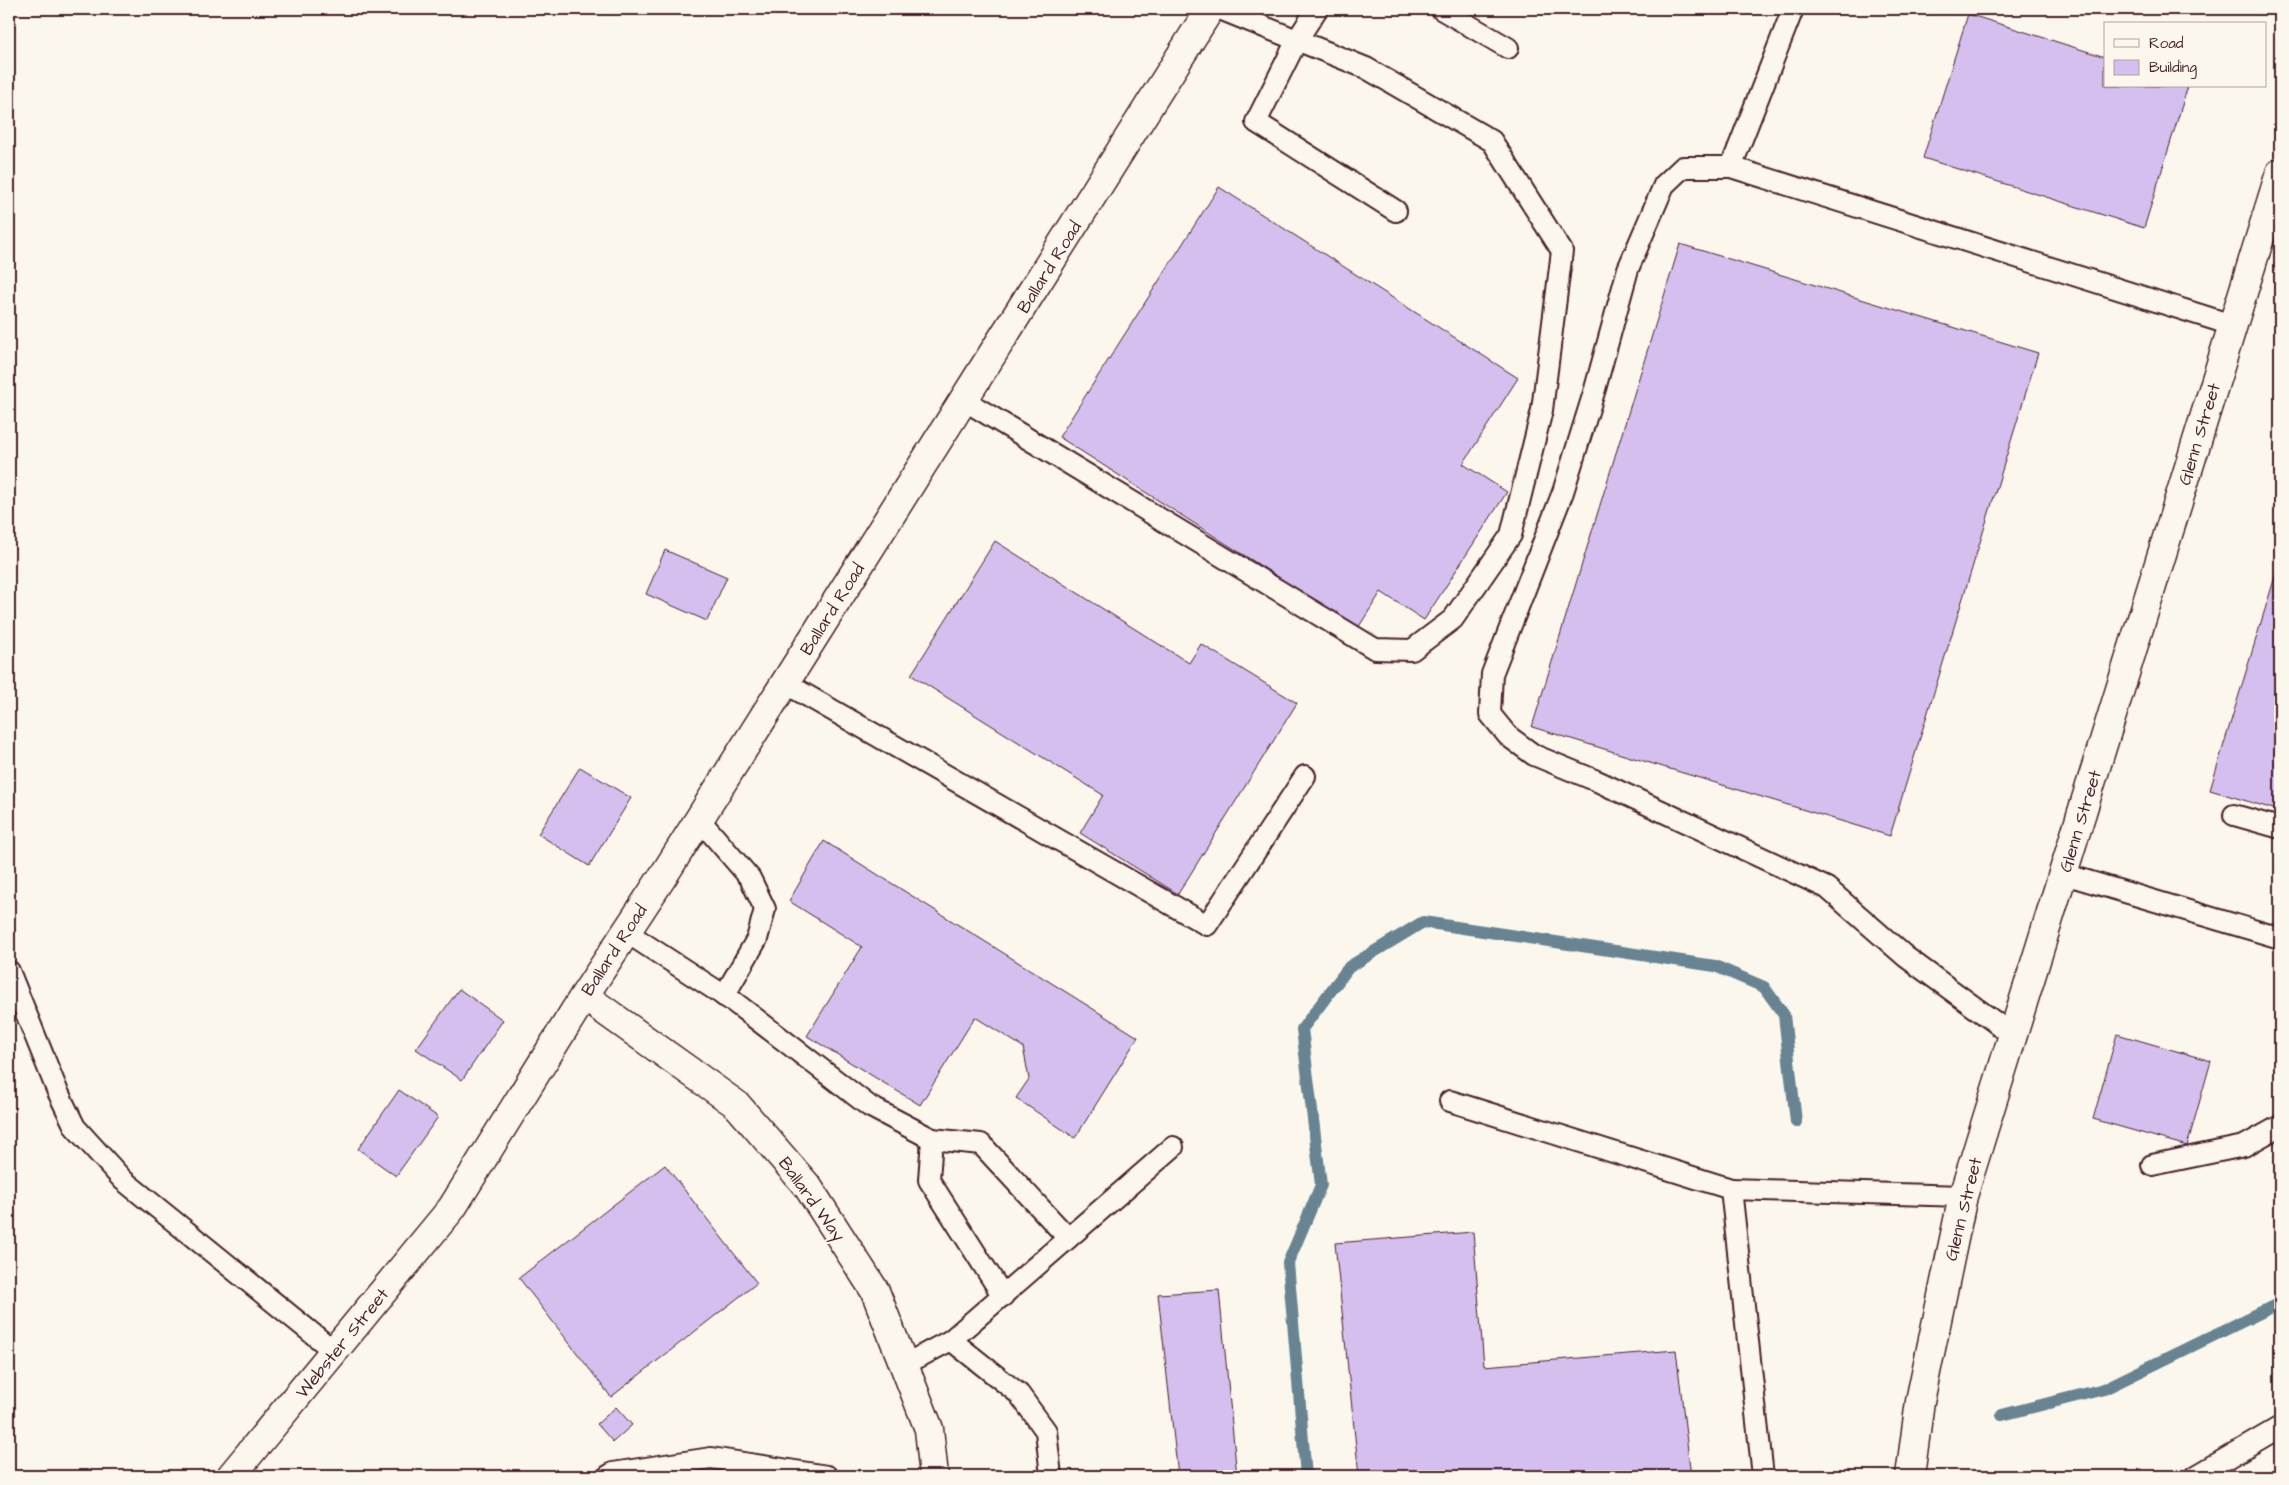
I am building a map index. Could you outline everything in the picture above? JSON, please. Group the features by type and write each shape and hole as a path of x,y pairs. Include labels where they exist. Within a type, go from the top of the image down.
{"street":[{"name":"Ballard Road","path":"452,1208 584,996 699,819 1210,9"},
{"name":"Glenn Street","path":"1910,1476 1920,1401 1963,1196 2232,326 2273,218 2280,173"},
{"name":"Ballard Way","path":"584,996 737,1106 808,1187 876,1291 929,1429 934,1476"},
{"name":"Webster Street","path":"231,1476 452,1208"}],"lane":[{"path":"964,400 1375,650 1412,650 1453,619 1510,534 1542,410 1562,251 1492,141 1366,68 1220,9"},
{"path":"1317,9 1297,40 1256,122 1396,211"},
{"path":"1440,9 1508,48"},
{"path":"1731,167 1793,9"},
{"path":"2014,1036 1906,957 1827,888 1597,781 1534,755 1508,736 1490,714 1492,674 1563,492 1595,389 1628,269 1664,185 1684,167 1731,167 2232,326"},
{"path":"785,683 1207,926 1304,776"},
{"path":"2234,815 2280,828"},
{"path":"699,819 750,878 765,909 757,939 724,996"},
{"path":"2064,874 2280,938"},
{"path":"626,932 724,996 869,1106 932,1139 981,1144 1068,1238"},
{"path":"9,970 57,1090 75,1127 98,1154 123,1180 334,1351"},
{"path":"1450,1101 1731,1189 1963,1196"},
{"path":"2152,1165 2244,1146 2280,1126"},
{"path":"932,1139 929,1180 1003,1296"},
{"path":"904,1366 951,1340 1173,1147"},
{"path":"1731,1189 1763,1476"},
{"path":"951,1340 1018,1394 1046,1431 1051,1476"},
{"path":"2196,1476 2280,1428"},
{"path":"608,1476 613,1473 711,1458 827,1476"}],"building":[{"path":"1968,14 2104,57 2104,88 2187,88 2144,228 1923,158"},
{"path":"1219,187 1518,378 1463,464 1507,492 1424,620 1381,592 1358,628 1059,437"},
{"path":"1680,244 2038,353 1890,836 1532,727"},
{"path":"995,541 1189,663 1201,644 1297,703 1178,894 1080,833 1103,795 911,675"},
{"path":"665,550 727,577 707,621 646,594"},
{"path":"2280,560 2280,811 2210,790"},
{"path":"580,767 631,798 589,866 538,834"},
{"path":"824,841 1138,1037 1075,1138 1016,1098 1029,1079 1023,1047 975,1017 920,1105 807,1036 862,947 789,901"},
{"path":"459,989 503,1020 462,1080 416,1049"},
{"path":"2117,1034 2211,1061 2187,1146 2093,1119"},
{"path":"399,1090 438,1117 396,1176 358,1149"},
{"path":"665,1165 757,1283 611,1397 519,1278"},
{"path":"1473,1232 1484,1366 1676,1350 1691,1476 1359,1476 1335,1243"},
{"path":"1219,1290 1237,1476 1178,1476 1158,1294"},
{"path":"616,1407 632,1425 613,1442 597,1424"}],"waterway":[{"path":"1306,1476 1288,1263 1321,1185 1302,1029 1349,967 1423,922 1715,966 1764,987 1784,1015 1796,1122"},
{"path":"2002,1415 2104,1389 2280,1303"}]}
